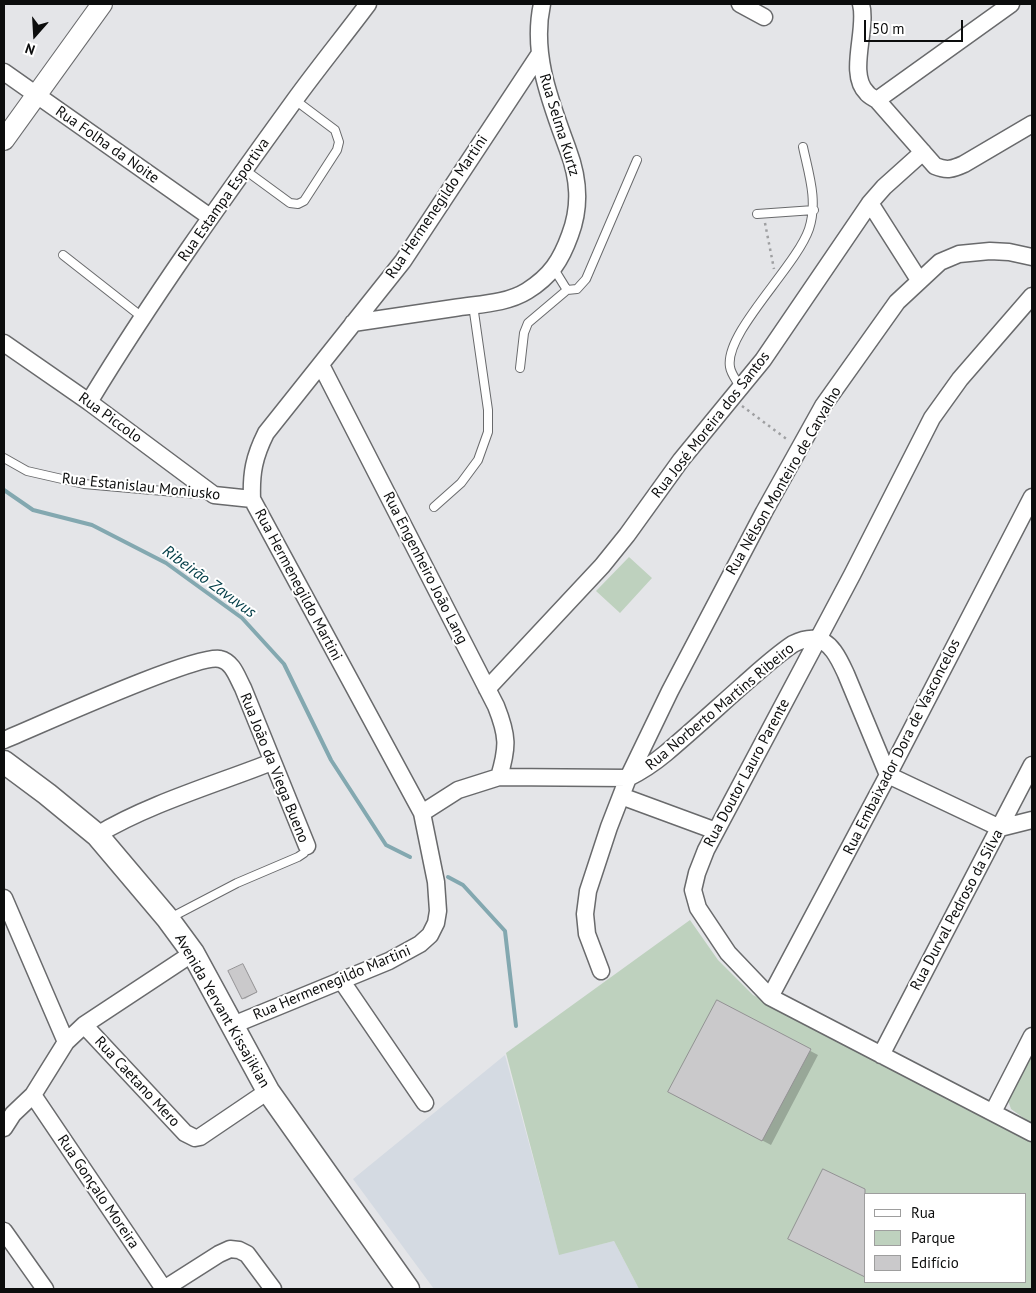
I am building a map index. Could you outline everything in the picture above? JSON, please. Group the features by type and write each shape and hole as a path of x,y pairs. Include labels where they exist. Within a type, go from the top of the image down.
{"main road":[{"name":"Avenida Yervant Kissajikian","path":"4,762 98,835 168,919 193,953 268,1091 408,1289"}],"street":[{"path":"4,140 102,4"},
{"name":"Rua Estampa Esportiva","path":"89,402 142,318 210,217 367,4"},
{"name":"Rua Selma Kurtz","path":"353,323 501,301 527,291 554,269 563,254 573,227 578,188 574,165 546,90 539,55 542,4"},
{"path":"740,4 764,17"},
{"path":"861,4 863,29 858,65 860,82 866,93 877,100 935,166 952,170 1032,124"},
{"path":"877,100 1004,6"},
{"name":"Rua Hermenegildo Martini","path":"233,1025 389,961 420,944 430,935 433,929 438,911 436,882 422,813 252,499 253,466 266,433 408,254 539,55"},
{"name":"Rua Folha da Noite","path":"4,72 210,217"},
{"name":"Rua José Moreira dos Santos","path":"488,690 602,566 681,460 741,388 792,318 870,203 884,187 923,152"},
{"path":"870,203 919,280"},
{"name":"Rua Nélson Monteiro de Carvalho","path":"601,971 587,934 585,914 588,891 628,778 674,682 823,406 897,302 940,262 959,254 990,251 1009,252 1032,257"},
{"name":"Rua Doutor Lauro Parente","path":"1032,296 960,379 932,418 852,575 716,831 697,873 693,890 694,900 698,908 728,953 770,997 1032,1133"},
{"name":"Rua Piccolo","path":"4,343 89,402 214,495"},
{"name":"Rua Engenheiro João Lang","path":"321,365 488,690 505,727 507,743 499,777"},
{"name":"Rua Estanislau Moniusko","path":"214,495 252,499"},
{"name":"Rua Embaixador Dora de Vasconcelos","path":"770,997 1032,497"},
{"path":"817,639 832,650 842,666 888,775 1000,828 1032,820"},
{"name":"Rua Norberto Martins Ribeiro","path":"422,813 458,790 499,777 628,778 665,754 759,671 794,644 803,640 817,639"},
{"name":"Rua João da Viega Bueno","path":"4,740 157,676 202,660 221,659 233,668 236,674 307,846"},
{"path":"98,835 155,807 272,762"},
{"name":"Rua Durval Pedroso da Silva","path":"882,1055 1032,765"},
{"path":"621,796 716,831"},
{"path":"4,898 66,1042"},
{"path":"7,1120 33,1095 66,1042 84,1025 193,953"},
{"path":"341,980 425,1102"},
{"name":"Rua Caetano Mero","path":"84,1025 190,1137 200,1137 268,1091"},
{"path":"993,1112 1032,1036"},
{"name":"Rua Gonçalo Moreira","path":"33,1095 164,1289"},
{"path":"4,1231 45,1289"},
{"path":"164,1289 230,1249 239,1250 247,1254 273,1289"}],"lane":[{"path":"245,170 290,203 298,204 304,201 337,150 339,142 335,130 295,100"},
{"path":"741,388 730,367 730,358 735,340 797,254 808,231 814,210 813,194 803,147"},
{"path":"520,368 524,334 528,323 567,290 577,289 586,279 637,160"},
{"path":"761,214 814,210"},
{"path":"63,255 142,318"},
{"path":"554,269 567,290"},
{"path":"434,507 461,483 478,460 488,432 488,410 473,305"},
{"name":"Rua Estanislau Moniusko","path":"4,458 27,471 84,484 214,495"},
{"name":"Rua João da Viega Bueno","path":"168,919 237,883 298,857 304,853 307,846"}],"path":[{"path":"761,214 777,280"},
{"path":"741,388 739,402 741,405 799,448"}],"shaded area":[{"path":"505,1055 559,1254 614,1241 639,1289 434,1289 353,1179"}],"green space":[{"path":"629,557 652,578 620,613 596,591"},
{"path":"690,920 718,960 753,995 1032,1139 1032,1289 639,1289 614,1241 559,1255 506,1053"},
{"path":"1032,1051 1032,1124 1011,1109 1008,1100"}],"building":[{"path":"243,964 257,992 242,999 228,971"},
{"path":"717,1000 811,1049 762,1141 668,1092"},
{"path":"823,1169 865,1189 864,1277 788,1239"}],"waterway":[{"name":"Ribeirão Zavuvus","path":"4,490 33,510 92,525 166,563 242,618 284,664 331,760 386,845 410,857"},
{"name":"Ribeirão Zavuvus","path":"448,877 463,885 505,931 516,1026"}]}
